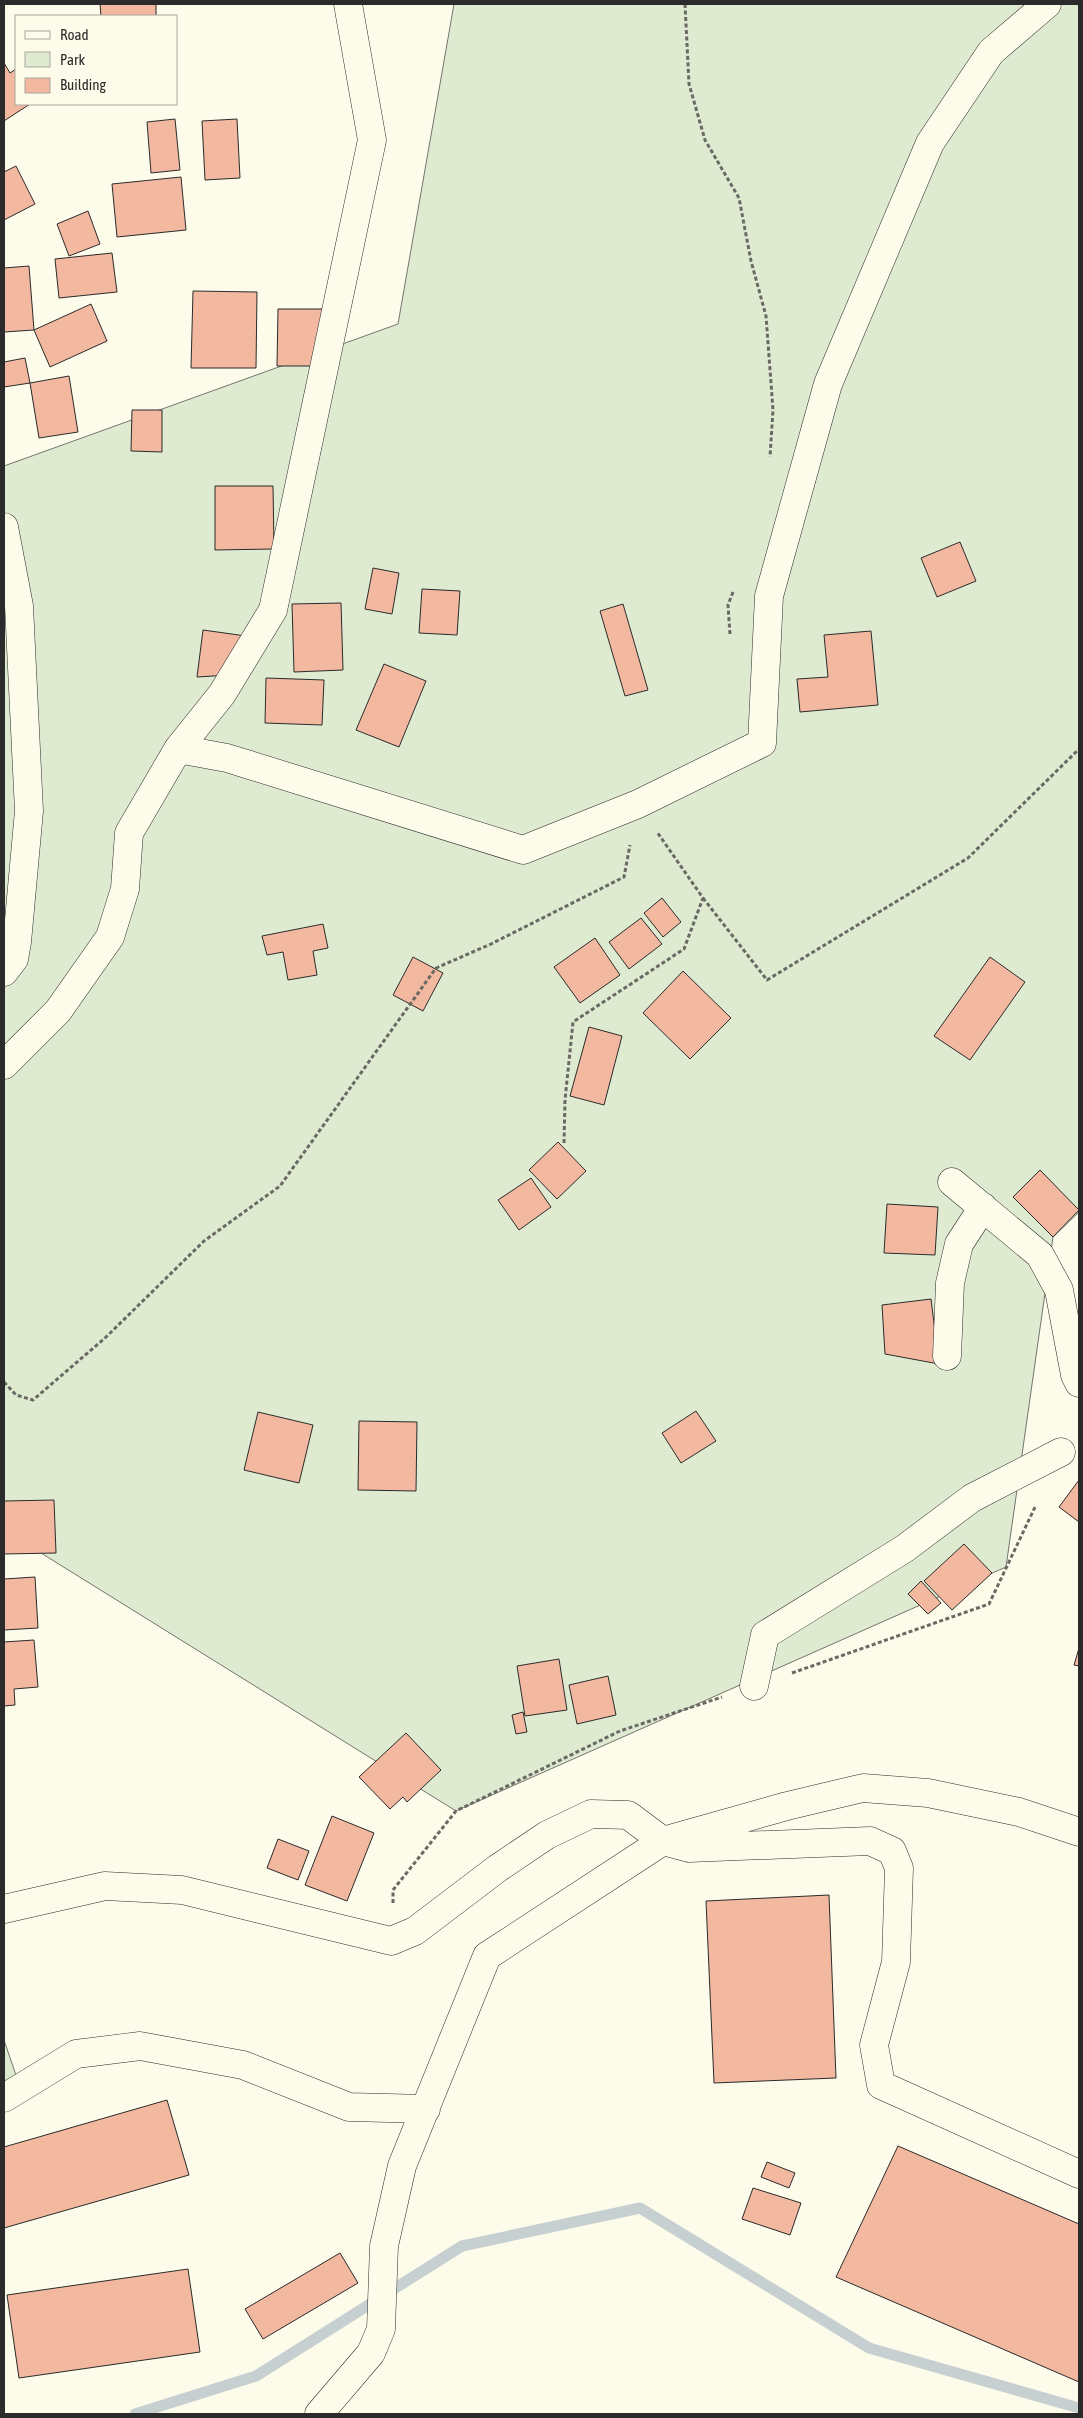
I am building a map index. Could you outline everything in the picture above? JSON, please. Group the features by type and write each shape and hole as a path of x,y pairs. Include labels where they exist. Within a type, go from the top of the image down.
{"street":[{"path":"4,1065 58,1011 110,937 125,889 129,833 178,749 222,694 273,610 372,140 348,4"},
{"path":"178,749 227,758 523,850 638,804 762,743 769,596 828,384 930,143 992,52 1047,4"},
{"path":"4,527 19,606 26,714 29,812 14,873 17,942 14,958 4,972"},
{"path":"952,1182 1040,1255 1060,1290 1075,1374 1079,1383"},
{"path":"947,1356 950,1283 959,1244 983,1207"},
{"path":"754,1686 765,1635 904,1550 972,1498 1061,1452"},
{"path":"319,2414 372,2353 381,2329 384,2246 402,2166 487,1956 663,1841 787,1806 863,1788 928,1793 1019,1812 1079,1832"},
{"path":"4,1909 105,1886 182,1890 391,1941 415,1931 498,1868 547,1835 591,1814 628,1815 663,1841 689,1848 870,1841 892,1851 899,1868 896,1962 874,2045 881,2085 1079,2174"},
{"path":"4,2098 76,2054 140,2046 243,2065 349,2107 426,2109"}],"path":[{"path":"685,4 689,84 705,140 739,198 751,261 766,316 774,410 770,459"},
{"path":"731,642 728,605 735,588"},
{"path":"638,804 702,898 767,980 968,858 1079,750"},
{"path":"4,1382 16,1395 33,1400 105,1338 204,1241 280,1186 436,968 491,944 624,877 638,804"},
{"path":"564,1143 565,1100 573,1022 684,949 702,898"}],"green space":[{"path":"454,4 1079,4 1079,1212 1053,1237 1006,1567 456,1811 4,1530 4,466 398,324"},
{"path":"4,2040 20,2087 4,2096"}],"building":[{"path":"100,4 156,4 156,15 101,15"},
{"path":"4,63 10,73 15,70 15,105 28,105 4,121"},
{"path":"175,119 180,170 151,173 147,122"},
{"path":"237,119 240,178 205,180 202,121"},
{"path":"16,166 35,204 4,220 4,172"},
{"path":"181,177 186,230 117,237 112,184"},
{"path":"88,211 100,244 69,256 57,224"},
{"path":"112,253 117,292 59,298 55,259"},
{"path":"29,266 34,330 4,332 4,268"},
{"path":"193,291 257,292 256,368 191,368"},
{"path":"91,304 107,341 50,367 34,330"},
{"path":"278,309 323,309 322,366 277,366"},
{"path":"25,358 30,383 4,387 4,362"},
{"path":"69,376 78,432 39,438 30,383"},
{"path":"132,410 162,410 162,452 131,451"},
{"path":"215,486 273,486 274,549 215,550"},
{"path":"960,542 976,581 937,597 921,558"},
{"path":"373,568 399,573 392,614 365,609"},
{"path":"422,589 460,591 457,635 419,633"},
{"path":"341,603 343,670 294,672 292,604"},
{"path":"623,604 648,690 625,696 600,611"},
{"path":"203,630 246,636 229,675 197,677"},
{"path":"871,631 878,705 800,712 797,679 828,677 824,635"},
{"path":"384,664 426,681 399,747 356,730"},
{"path":"266,678 324,680 322,725 265,723"},
{"path":"662,898 681,922 663,937 644,913"},
{"path":"641,918 662,944 629,969 609,942"},
{"path":"323,924 328,948 313,951 317,975 288,980 283,952 267,955 262,936"},
{"path":"595,938 620,975 580,1003 554,967"},
{"path":"413,957 443,973 423,1011 393,995"},
{"path":"990,957 1025,982 970,1060 934,1036"},
{"path":"683,971 731,1018 690,1059 643,1013"},
{"path":"589,1027 622,1036 604,1105 570,1096"},
{"path":"558,1142 586,1171 557,1199 529,1170"},
{"path":"1040,1170 1079,1210 1053,1237 1013,1197"},
{"path":"531,1178 551,1207 519,1230 498,1200"},
{"path":"887,1204 938,1207 935,1255 884,1253"},
{"path":"931,1299 939,1364 885,1354 882,1305"},
{"path":"696,1411 716,1441 681,1463 662,1433"},
{"path":"258,1412 313,1425 299,1483 244,1470"},
{"path":"359,1421 417,1422 416,1491 358,1490"},
{"path":"1079,1480 1079,1522 1059,1507"},
{"path":"54,1500 56,1553 4,1554 4,1501"},
{"path":"964,1544 992,1573 952,1610 924,1581"},
{"path":"35,1577 38,1628 4,1630 4,1579"},
{"path":"921,1581 941,1603 928,1614 908,1594"},
{"path":"34,1640 38,1687 14,1689 15,1705 4,1706 4,1642"},
{"path":"1079,1648 1079,1666 1074,1665"},
{"path":"559,1659 567,1710 525,1716 517,1666"},
{"path":"608,1676 616,1715 577,1724 569,1685"},
{"path":"523,1712 527,1732 516,1734 512,1715"},
{"path":"406,1733 441,1770 407,1802 403,1797 390,1809 359,1777"},
{"path":"332,1816 374,1833 347,1901 305,1885"},
{"path":"278,1839 309,1851 298,1880 267,1868"},
{"path":"829,1895 836,2078 714,2083 706,1901"},
{"path":"167,2100 189,2175 4,2228 4,2147"},
{"path":"898,2146 1079,2224 1079,2382 836,2277"},
{"path":"767,2162 795,2173 789,2188 761,2177"},
{"path":"753,2188 801,2203 790,2235 742,2219"},
{"path":"340,2253 358,2283 263,2339 245,2309"},
{"path":"188,2269 200,2352 19,2378 7,2295"}],"waterway":[{"path":"135,2414 256,2376 462,2246 640,2208 869,2348 1079,2408"}]}
